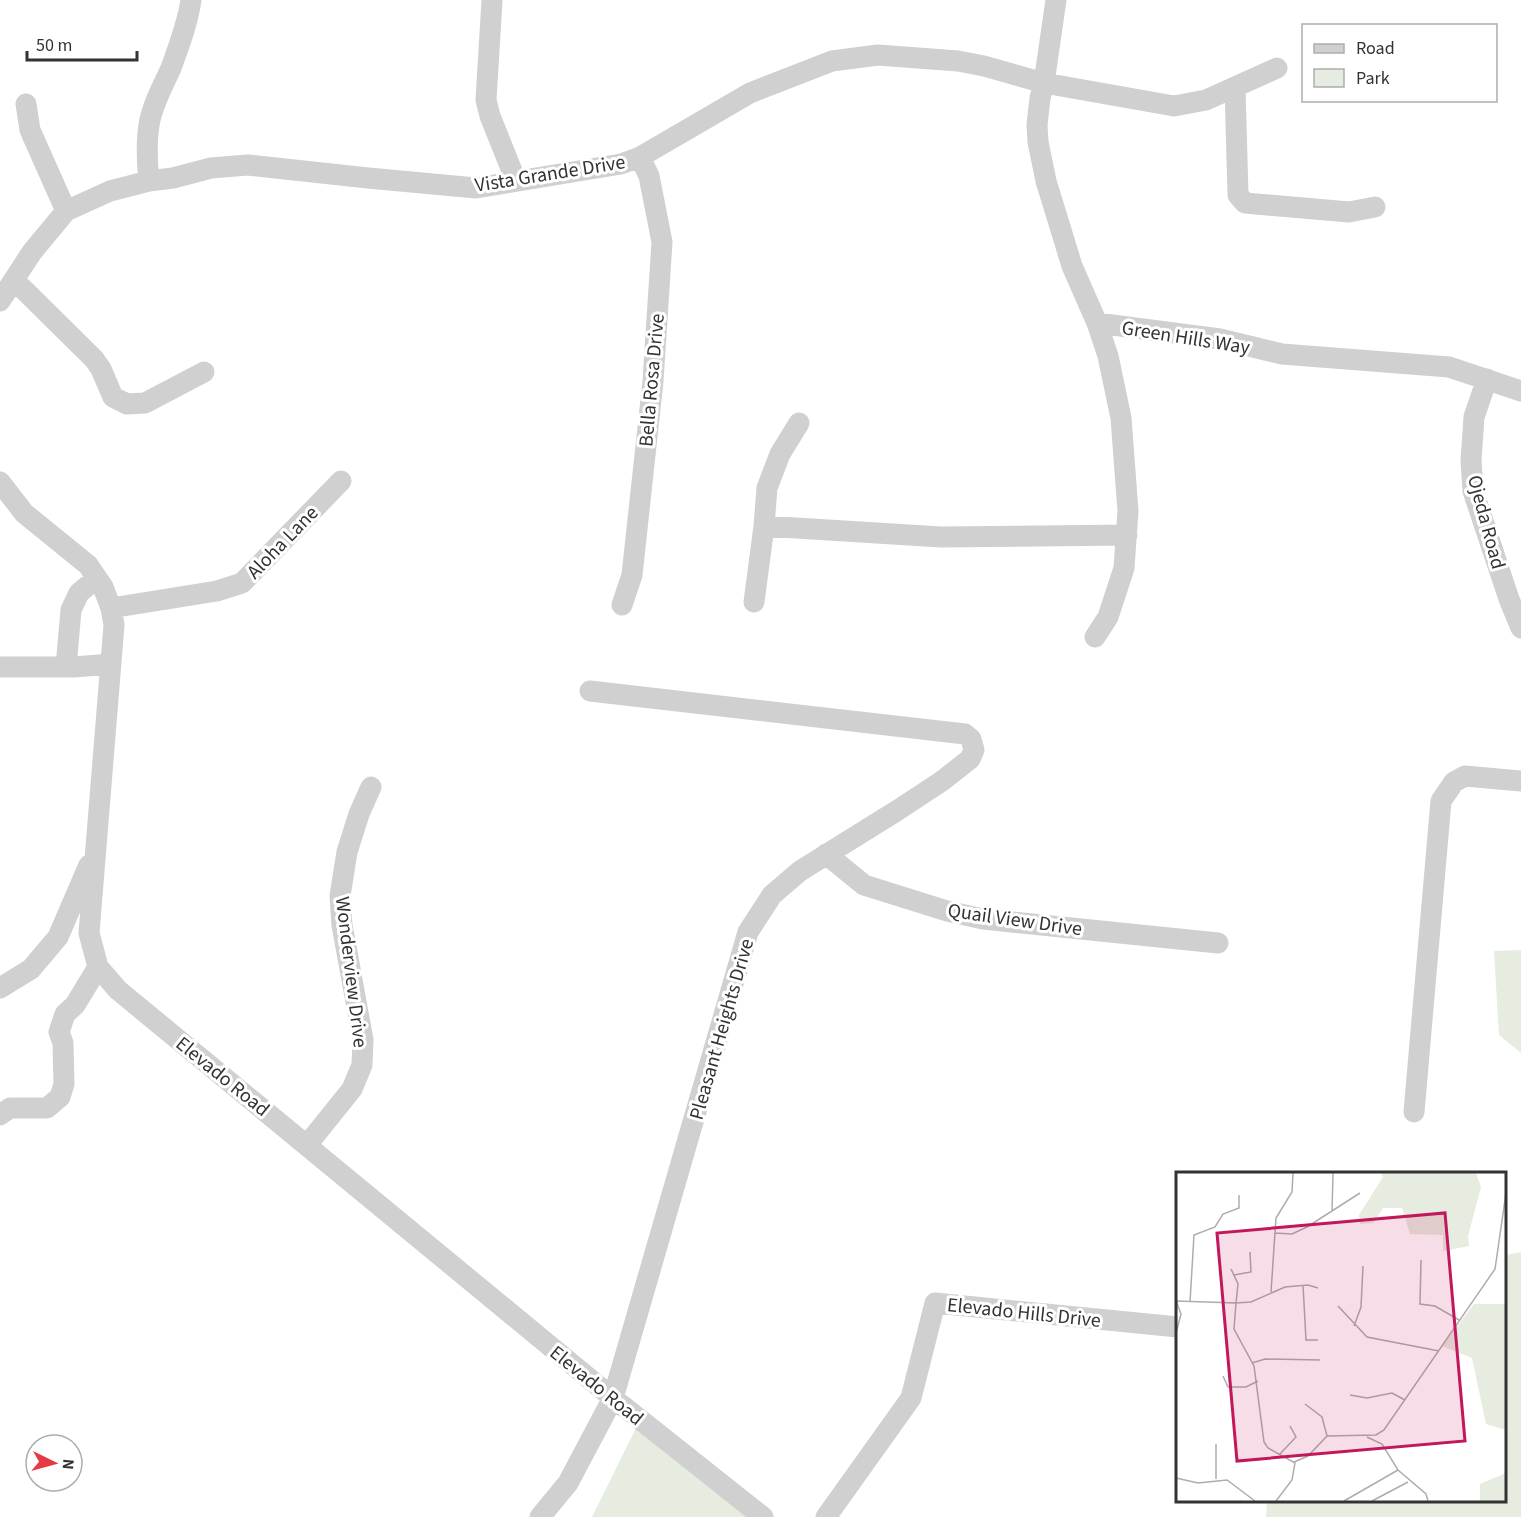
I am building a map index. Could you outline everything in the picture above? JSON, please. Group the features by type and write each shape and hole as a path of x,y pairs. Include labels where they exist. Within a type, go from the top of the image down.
{"street":[{"path":"149,181 146,154 149,123 189,14 191,0"},
{"path":"492,0 486,100 500,143 516,181"},
{"path":"1044,83 1056,0"},
{"name":"Vista Grande Drive","path":"0,302 32,252 66,211 110,191 211,168 248,165 476,188 621,164 640,157 750,93 832,61 878,55 958,61 1044,83 1174,106 1206,100 1277,68"},
{"name":"Green Hills Way","path":"1044,83 1036,125 1046,181 1072,266 1097,323 1220,339 1282,354 1449,367 1521,391"},
{"path":"1235,87 1238,195 1245,203 1349,213 1376,207"},
{"path":"26,104 30,130 66,211"},
{"name":"Bella Rosa Drive","path":"622,605 632,575 653,381 662,242 649,176 640,157"},
{"path":"14,280 94,359 113,397 127,404 145,403 204,372"},
{"path":"1095,637 1108,617 1124,568 1128,511 1122,418 1108,356 1097,323"},
{"name":"Ojeda Road","path":"1487,380 1474,417 1471,461 1473,491 1521,628"},
{"path":"754,602 767,488 780,454 799,423"},
{"name":"Aloha Lane","path":"111,608 217,591 242,584 341,481"},
{"name":"Elevado Road","path":"0,482 24,513 88,565 103,587 111,608 114,625 90,933 98,967 118,990 613,1398 763,1517"},
{"path":"764,526 941,537 1127,535"},
{"path":"66,667 71,610 80,593 97,578"},
{"path":"0,667 111,664"},
{"name":"Pleasant Heights Drive","path":"540,1517 567,1483 613,1398 748,932 772,895 800,871 942,781 970,759 974,750 971,739 966,734 590,691"},
{"path":"1414,1112 1441,801 1454,782 1465,776 1521,781"},
{"name":"Wonderview Drive","path":"306,1144 352,1089 362,1065 363,1040 342,926 339,896 347,852 359,814 371,787"},
{"path":"0,988 32,969 58,936 97,848"},
{"name":"Quail View Drive","path":"826,854 864,885 947,911 983,919 1218,943"},
{"path":"0,1115 10,1108 47,1108 60,1096 64,1084 63,1043 59,1032 65,1014 75,1005 98,967"},
{"name":"Elevado Hills Drive","path":"826,1517 911,1398 935,1303 1176,1327"}],"green space":[{"path":"1521,950 1521,1053 1499,1035 1494,951"},
{"path":"1521,1252 1521,1517 1266,1517 1267,1502 1506,1502 1506,1255"},
{"path":"640,1420 748,1517 592,1517"}]}
